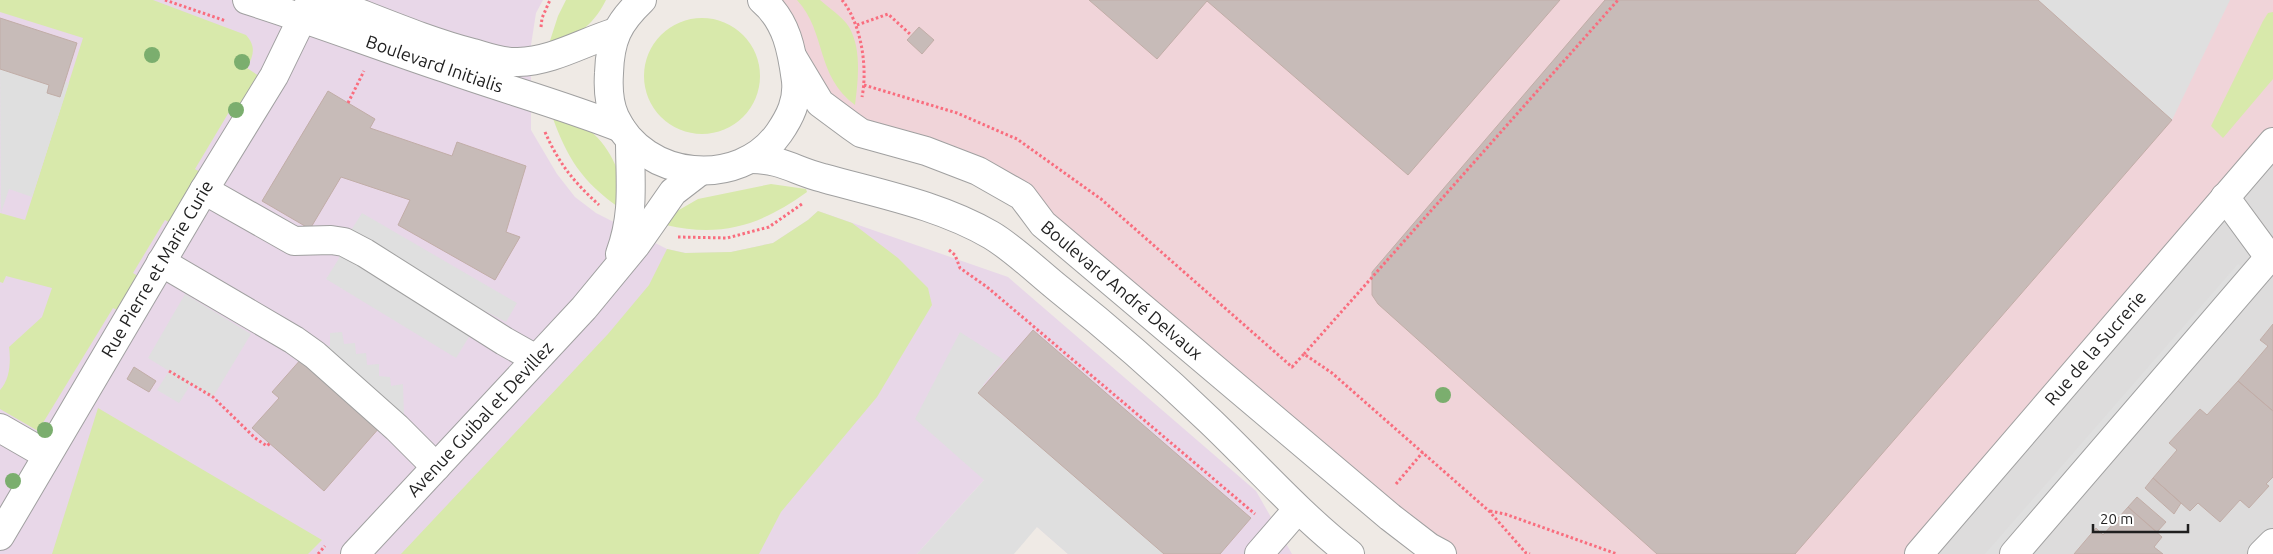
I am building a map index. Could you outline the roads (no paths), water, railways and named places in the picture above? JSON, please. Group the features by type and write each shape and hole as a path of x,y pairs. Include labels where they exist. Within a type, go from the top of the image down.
{"street":[{"name":"Boulevard Initialis","path":"247,0 306,8 626,134"},
{"name":"Boulevard Initialis","path":"325,0 450,47 501,61 517,62 564,54 628,12"},
{"path":"751,160 772,143 788,121 798,95 793,58 784,30 778,18 762,0"},
{"name":"Rue Pierre et Marie Curie","path":"0,536 161,262 274,76 306,8"},
{"path":"628,12 609,52 608,84 614,116 626,134 650,157 674,168 699,172 725,169 751,160 768,159 785,163 822,178 851,184 928,207 992,236 1109,329 1211,422 1297,510 1350,554"},
{"name":"Boulevard André Delvaux","path":"793,58 820,103 861,133 926,151 961,164 978,171 1022,196 1043,224 1390,517 1429,547 1442,554"},
{"name":"Avenue Guibal et Devillez","path":"605,284 620,253 631,216 632,200 626,134"},
{"name":"Rue de la Sucrerie","path":"1919,554 2273,143"},
{"name":"Avenue Guibal et Devillez","path":"355,554 605,284 636,245 673,192 699,172"},
{"path":"204,190 294,241 331,240 344,242 365,253 504,341 536,359"},
{"path":"2014,554 2271,255 2225,197"},
{"path":"161,262 301,345 397,428 436,467"},
{"path":"0,428 48,455"},
{"path":"1259,554 1297,510"},
{"path":"2262,554 2273,544"}]}
